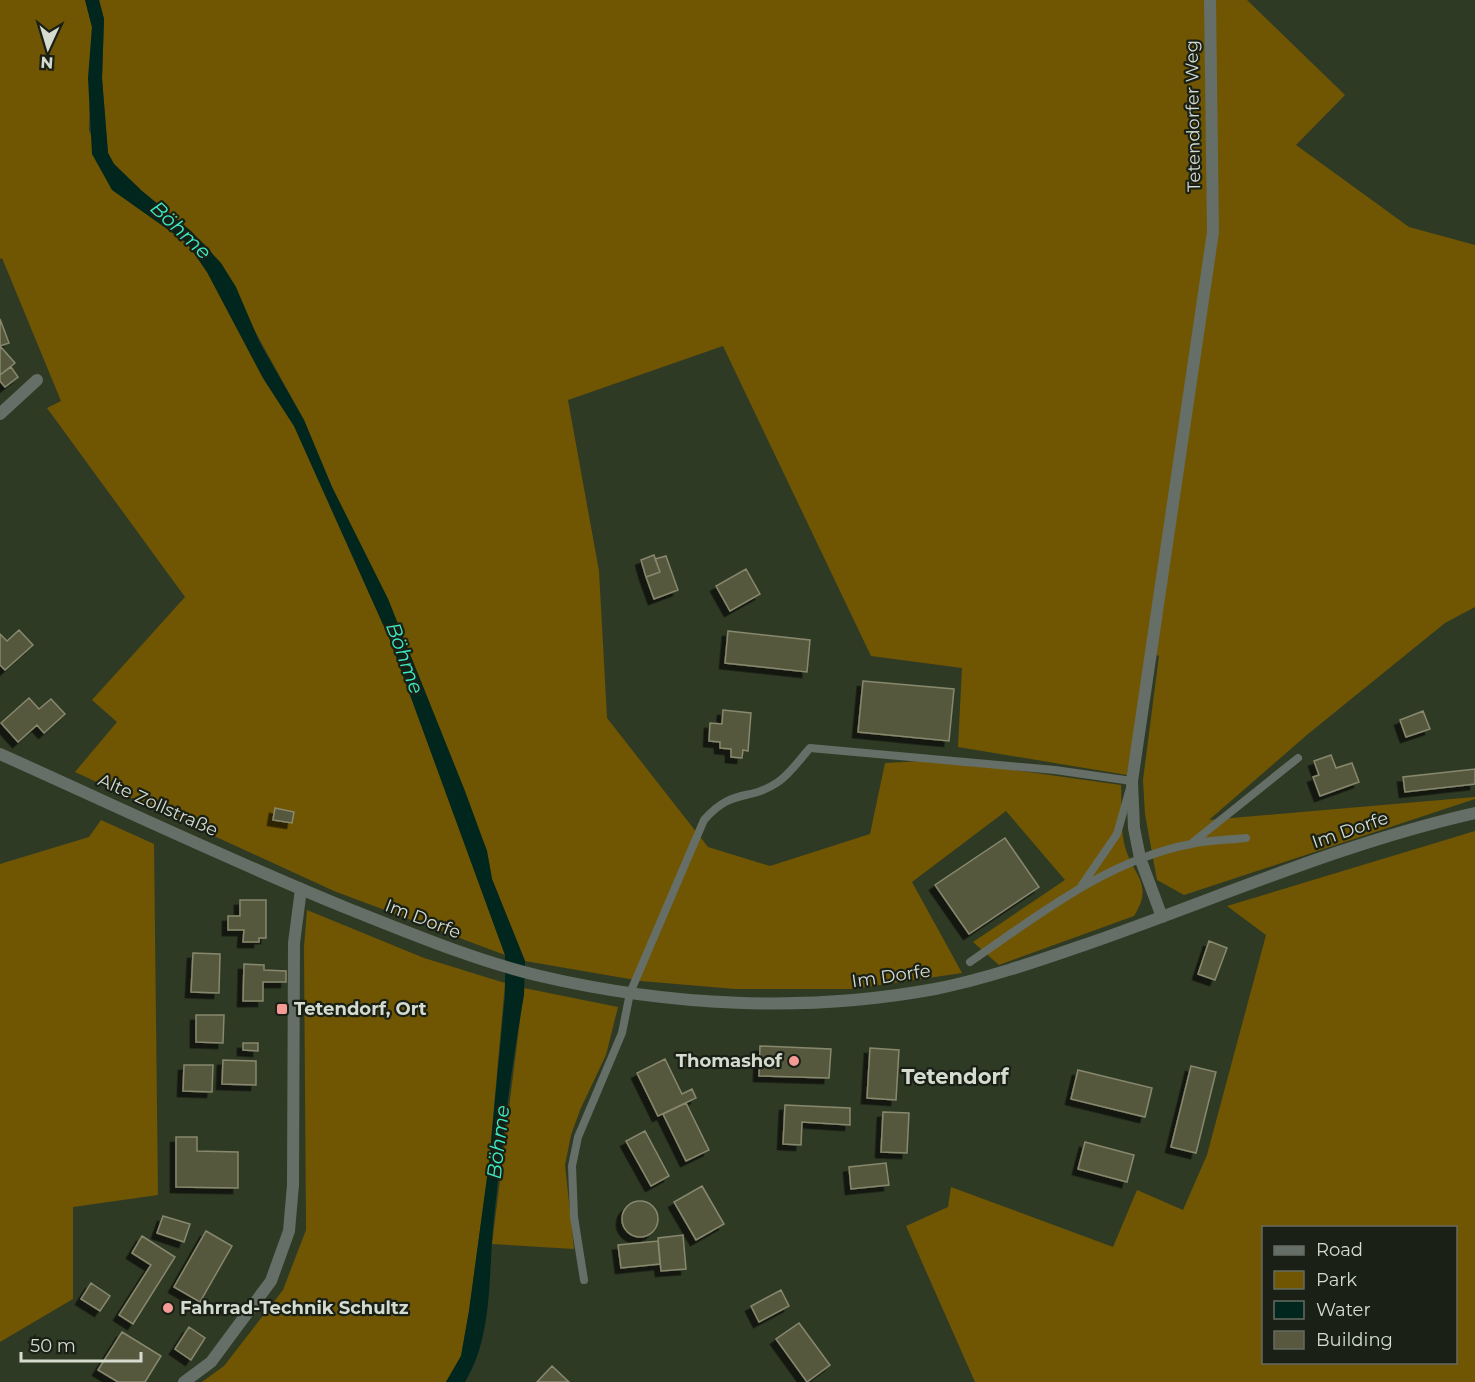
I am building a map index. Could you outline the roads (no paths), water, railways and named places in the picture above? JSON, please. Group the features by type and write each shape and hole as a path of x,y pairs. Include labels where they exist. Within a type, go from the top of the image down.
{"street":[{"name":"Tetendorfer Weg","path":"1162,917 1140,858 1134,828 1132,781 1213,232 1210,0"},
{"path":"0,414 37,380"},
{"name":"Alte Zollstraße","path":"0,754 301,889"},
{"name":"Im Dorfe","path":"301,889 437,945 537,975 630,993 735,1003 790,1003 857,999 936,989 1020,966 1383,837 1475,813"},
{"path":"184,1382 211,1362 271,1281 289,1231 293,1185 294,943 301,889"}],"lane":[{"path":"584,1280 574,1217 572,1166 587,1113 622,1033 630,993 704,820 717,805 733,797 762,790 778,782 810,748 1055,770 1132,781 1117,834 1082,885"},
{"path":"1191,844 1298,758"},
{"path":"970,962 1082,885 1140,858 1191,844 1246,838"}],"water":[{"name":"Böhme","path":"85,0 99,0 104,19 102,78 108,153 114,164 142,191 191,231 221,263 236,287 260,343 304,420 332,487 388,599 465,791 487,851 492,879 525,961 524,995 507,1106 494,1217 488,1302 481,1344 465,1382 446,1382 461,1356 469,1311 489,1163 505,995 505,955 390,640 294,426 263,378 207,272 187,243 112,190 92,154 88,78 92,27"}],"place":[{"name":"Tetendorf, Ort","path":"282,1009"},
{"name":"Thomashof","path":"794,1061"},
{"name":"Fahrrad-Technik Schultz","path":"168,1308"}],"district":[{"name":"Tetendorf","path":"955,1076"}]}
